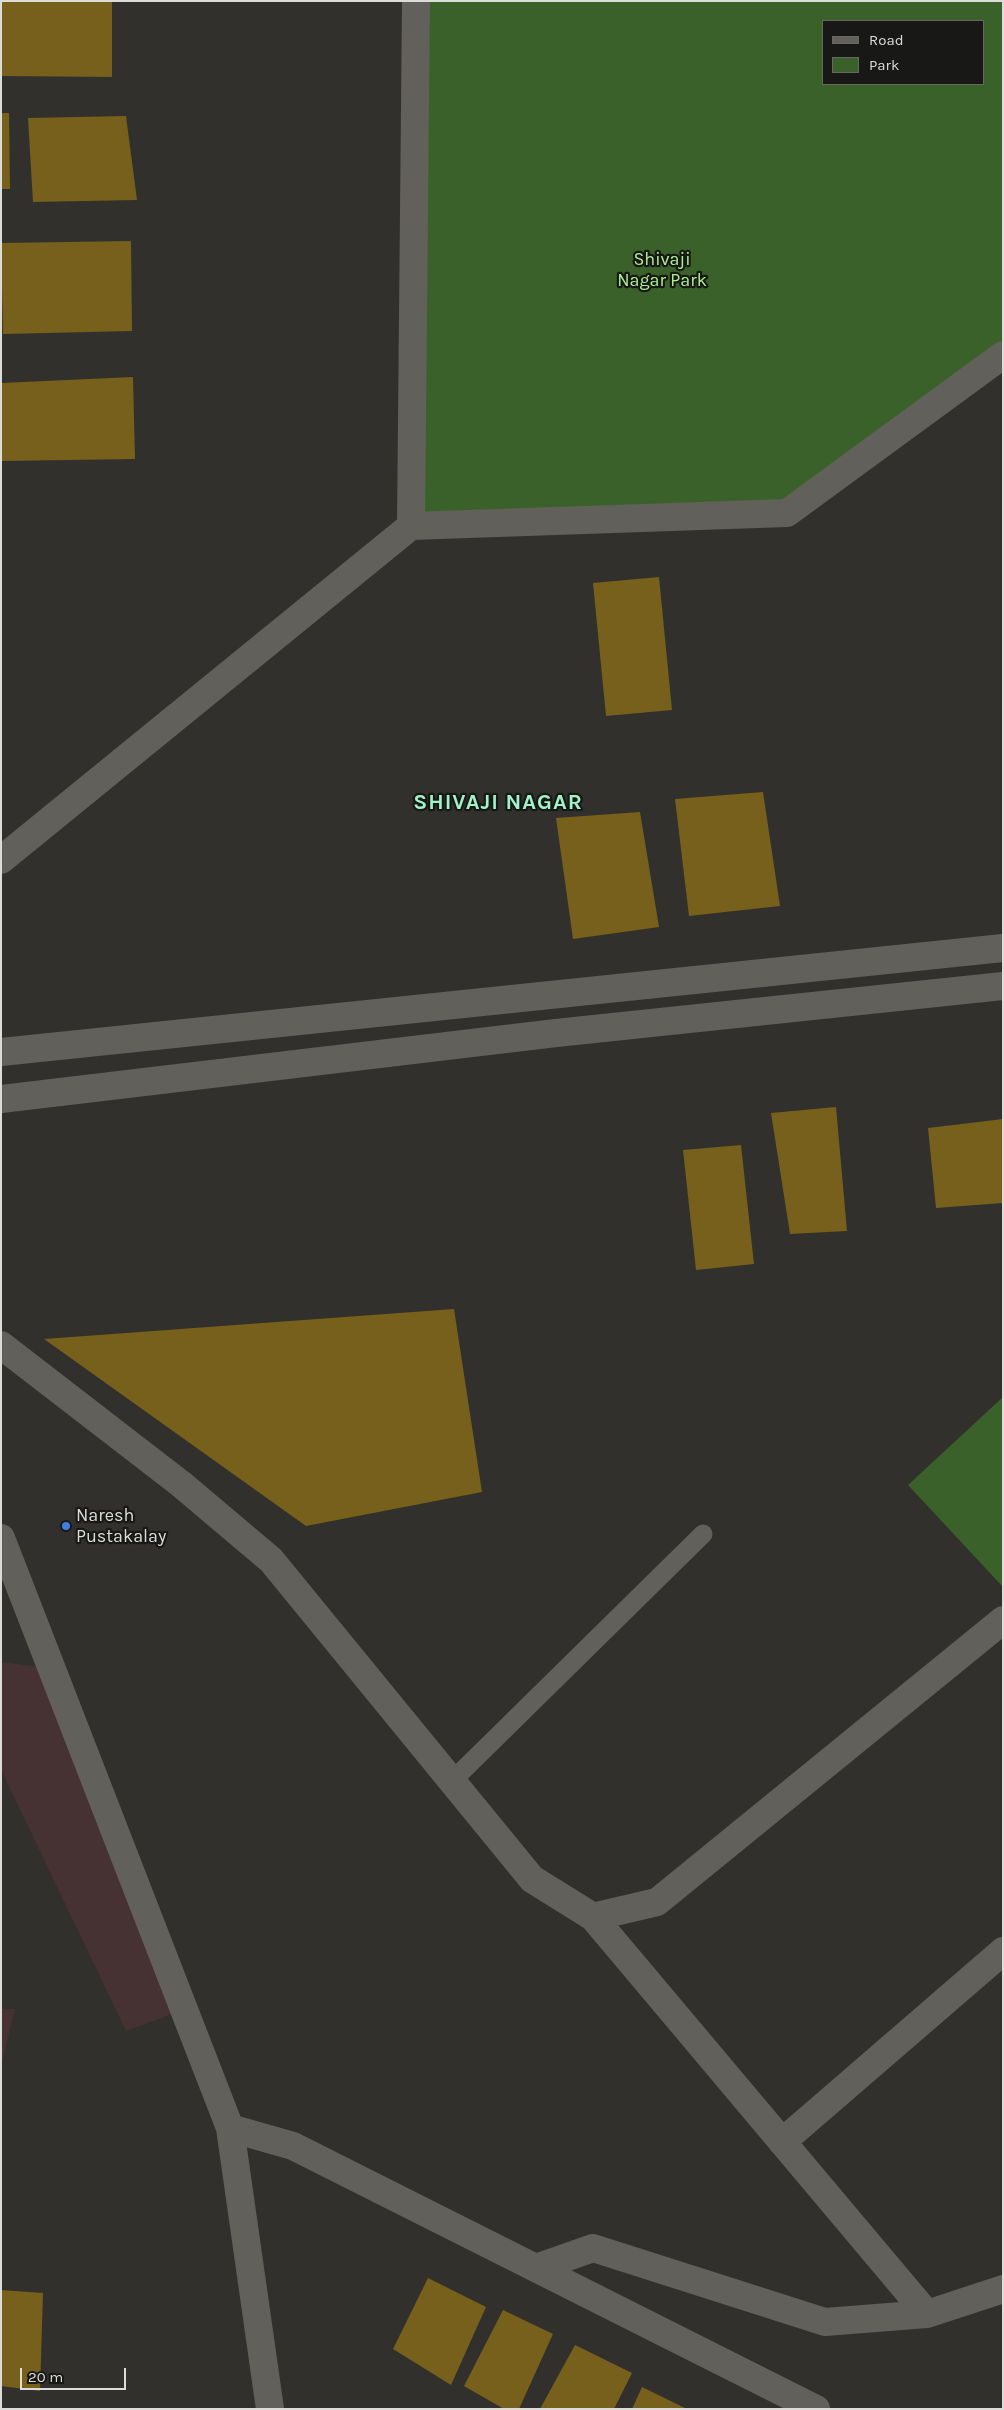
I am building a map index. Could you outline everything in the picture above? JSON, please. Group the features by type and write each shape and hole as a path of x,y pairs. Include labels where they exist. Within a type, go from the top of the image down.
{"street":[{"path":"411,526 416,1"},
{"path":"1,860 411,526 787,513 1003,355"},
{"path":"1,1052 1003,948"},
{"path":"1,1099 566,1032 1003,986"},
{"path":"1,1345 181,1484 271,1560 532,1879 593,1917 927,2314"},
{"path":"1,1538 230,2128 270,2409"},
{"path":"593,1917 657,1902 1003,1620"},
{"path":"782,2142 1003,1951"},
{"path":"230,2128 293,2146 816,2409"},
{"path":"536,2268 593,2248 825,2322 927,2314 1003,2289"}],"lane":[{"path":"452,1781 702,1534"}],"shaded area":[{"path":"1,1662 40,1667 197,2005 126,2031 1,1770"},
{"path":"1,2009 15,2009 1,2066"}],"green space":[{"name":"Shivaji Nagar Park","path":"418,1 1003,1 1003,353 787,513 412,524"},
{"path":"1003,1397 1003,1587 908,1485"}],"building":[{"path":"1,1 112,1 112,77 1,76"},
{"path":"1,113 9,113 10,189 1,189"},
{"path":"126,116 137,200 33,202 28,118"},
{"path":"131,241 132,331 3,334 1,243"},
{"path":"133,377 135,459 1,461 1,383"},
{"path":"659,577 672,710 606,716 593,583"},
{"path":"763,792 780,906 689,916 675,799"},
{"path":"640,812 659,927 573,939 556,818"},
{"path":"836,1107 847,1231 790,1234 771,1113"},
{"path":"1003,1119 1003,1203 936,1208 928,1128"},
{"path":"741,1145 754,1264 696,1270 683,1150"},
{"path":"454,1309 482,1492 306,1526 44,1339"},
{"path":"428,2278 486,2307 451,2385 393,2349"},
{"path":"1,2290 43,2293 40,2391 1,2386"},
{"path":"503,2310 553,2334 519,2409 504,2409 464,2386"},
{"path":"575,2345 632,2373 614,2409 540,2409"},
{"path":"642,2387 687,2409 632,2409"}],"place":[{"name":"Naresh Pustakalay","path":"66,1526"}],"district":[{"name":"SHIVAJI NAGAR","path":"498,803"}]}
